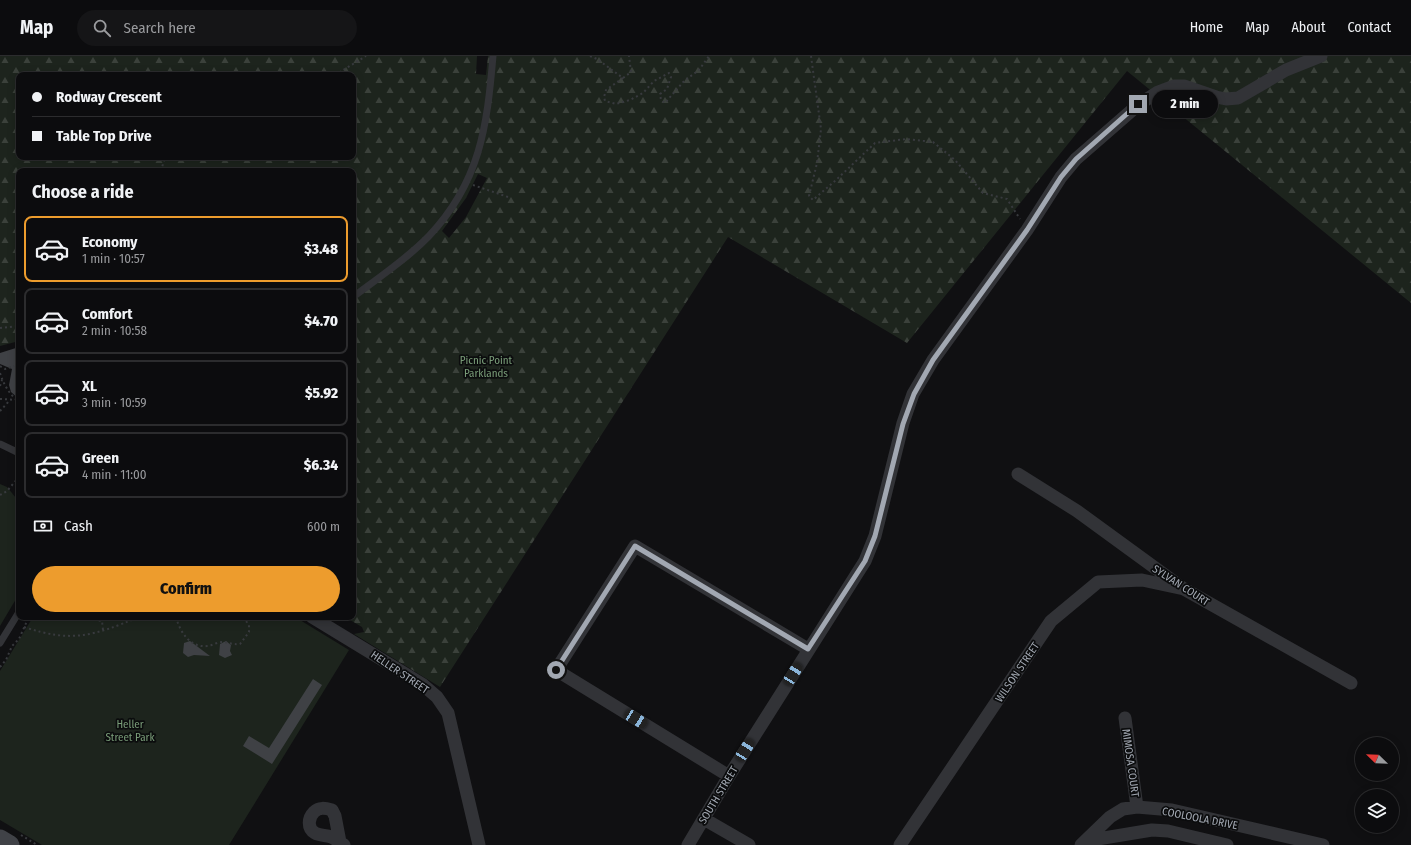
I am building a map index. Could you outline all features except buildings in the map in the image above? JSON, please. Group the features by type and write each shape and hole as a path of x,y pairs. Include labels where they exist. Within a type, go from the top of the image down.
{"street":[{"name":"SOUTH STREET","path":"688,845 808,649 865,561 875,536 903,424 914,394 933,360 1027,230 1061,177 1076,159 1138,104 1158,92 1174,86 1184,86 1216,97 1226,99 1238,98 1286,70 1321,56"},
{"name":"SYLVAN COURT","path":"1018,474 1078,512 1184,589 1351,683"},
{"path":"729,776 556,670 635,546 808,649"},
{"name":"WILSON STREET","path":"900,845 1051,622 1098,582 1142,580 1184,589"},
{"name":"HELLER STREET","path":"317,620 422,684 437,697 448,713 479,845"},
{"name":"MIMOSA COURT","path":"1124,718 1136,807"},
{"name":"COOLOOLA DRIVE","path":"1084,843 1110,817 1123,809 1136,807 1172,810 1323,845"},
{"path":"704,819 749,845"},
{"name":"COOLOOLA DRIVE","path":"1084,843 1152,830 1168,831 1227,845"},
{"path":"0,839 10,845"}],"lane":[{"path":"356,295 428,237 447,214 467,183 482,140 489,101 493,56"},
{"path":"0,444 16,452"},
{"path":"0,643 16,617"}],"path":[{"path":"340,72 366,56"},
{"path":"590,56 598,59 622,78"},
{"path":"629,56 631,72 606,90 604,97 605,101 616,104 630,100 643,93 654,81 669,73 671,77 667,90 660,94 661,100 665,103 684,81 699,70 709,56"},
{"path":"811,56 821,129 817,163 809,196 813,200 875,143 906,139 933,142 956,160 984,192 1007,200 1027,230"},
{"path":"467,183 508,197"},
{"path":"0,328 16,326"},
{"path":"0,366 5,369 14,366"},
{"path":"0,373 10,394 16,399"},
{"path":"0,386 2,379"},
{"path":"0,399 16,401"},
{"path":"0,411 10,400"},
{"path":"0,495 7,491 16,480"},
{"path":"0,668 6,660 12,646 19,639 29,620"},
{"path":"95,620 102,621 103,630"},
{"path":"24,627 48,635 73,637 103,630 131,620"},
{"path":"177,620 182,632 190,641 196,645 209,646 222,642 232,645 240,644 249,632 249,625 245,620"}],"green space":[{"name":"Picnic Point Parklands","path":"0,56 477,56 476,74 486,75 488,56 1411,56 1411,303 1127,71 907,343 728,237 440,687 354,634 364,632 362,627 350,620 356,620 356,168 16,168 16,342 0,346","holes":["478,174 487,178 466,217 449,238 442,231 466,198"]},
{"path":"0,484 7,487 16,498 16,599 0,626"},
{"name":"Heller Street Park","path":"31,620 300,620 349,650 229,845 42,845 0,820 0,671"}],"route":[{"path":"556,670 635,546 808,649 865,561 875,536 903,424 914,394 933,360 1027,230 1061,177 1088,146 1138,104"}]}
